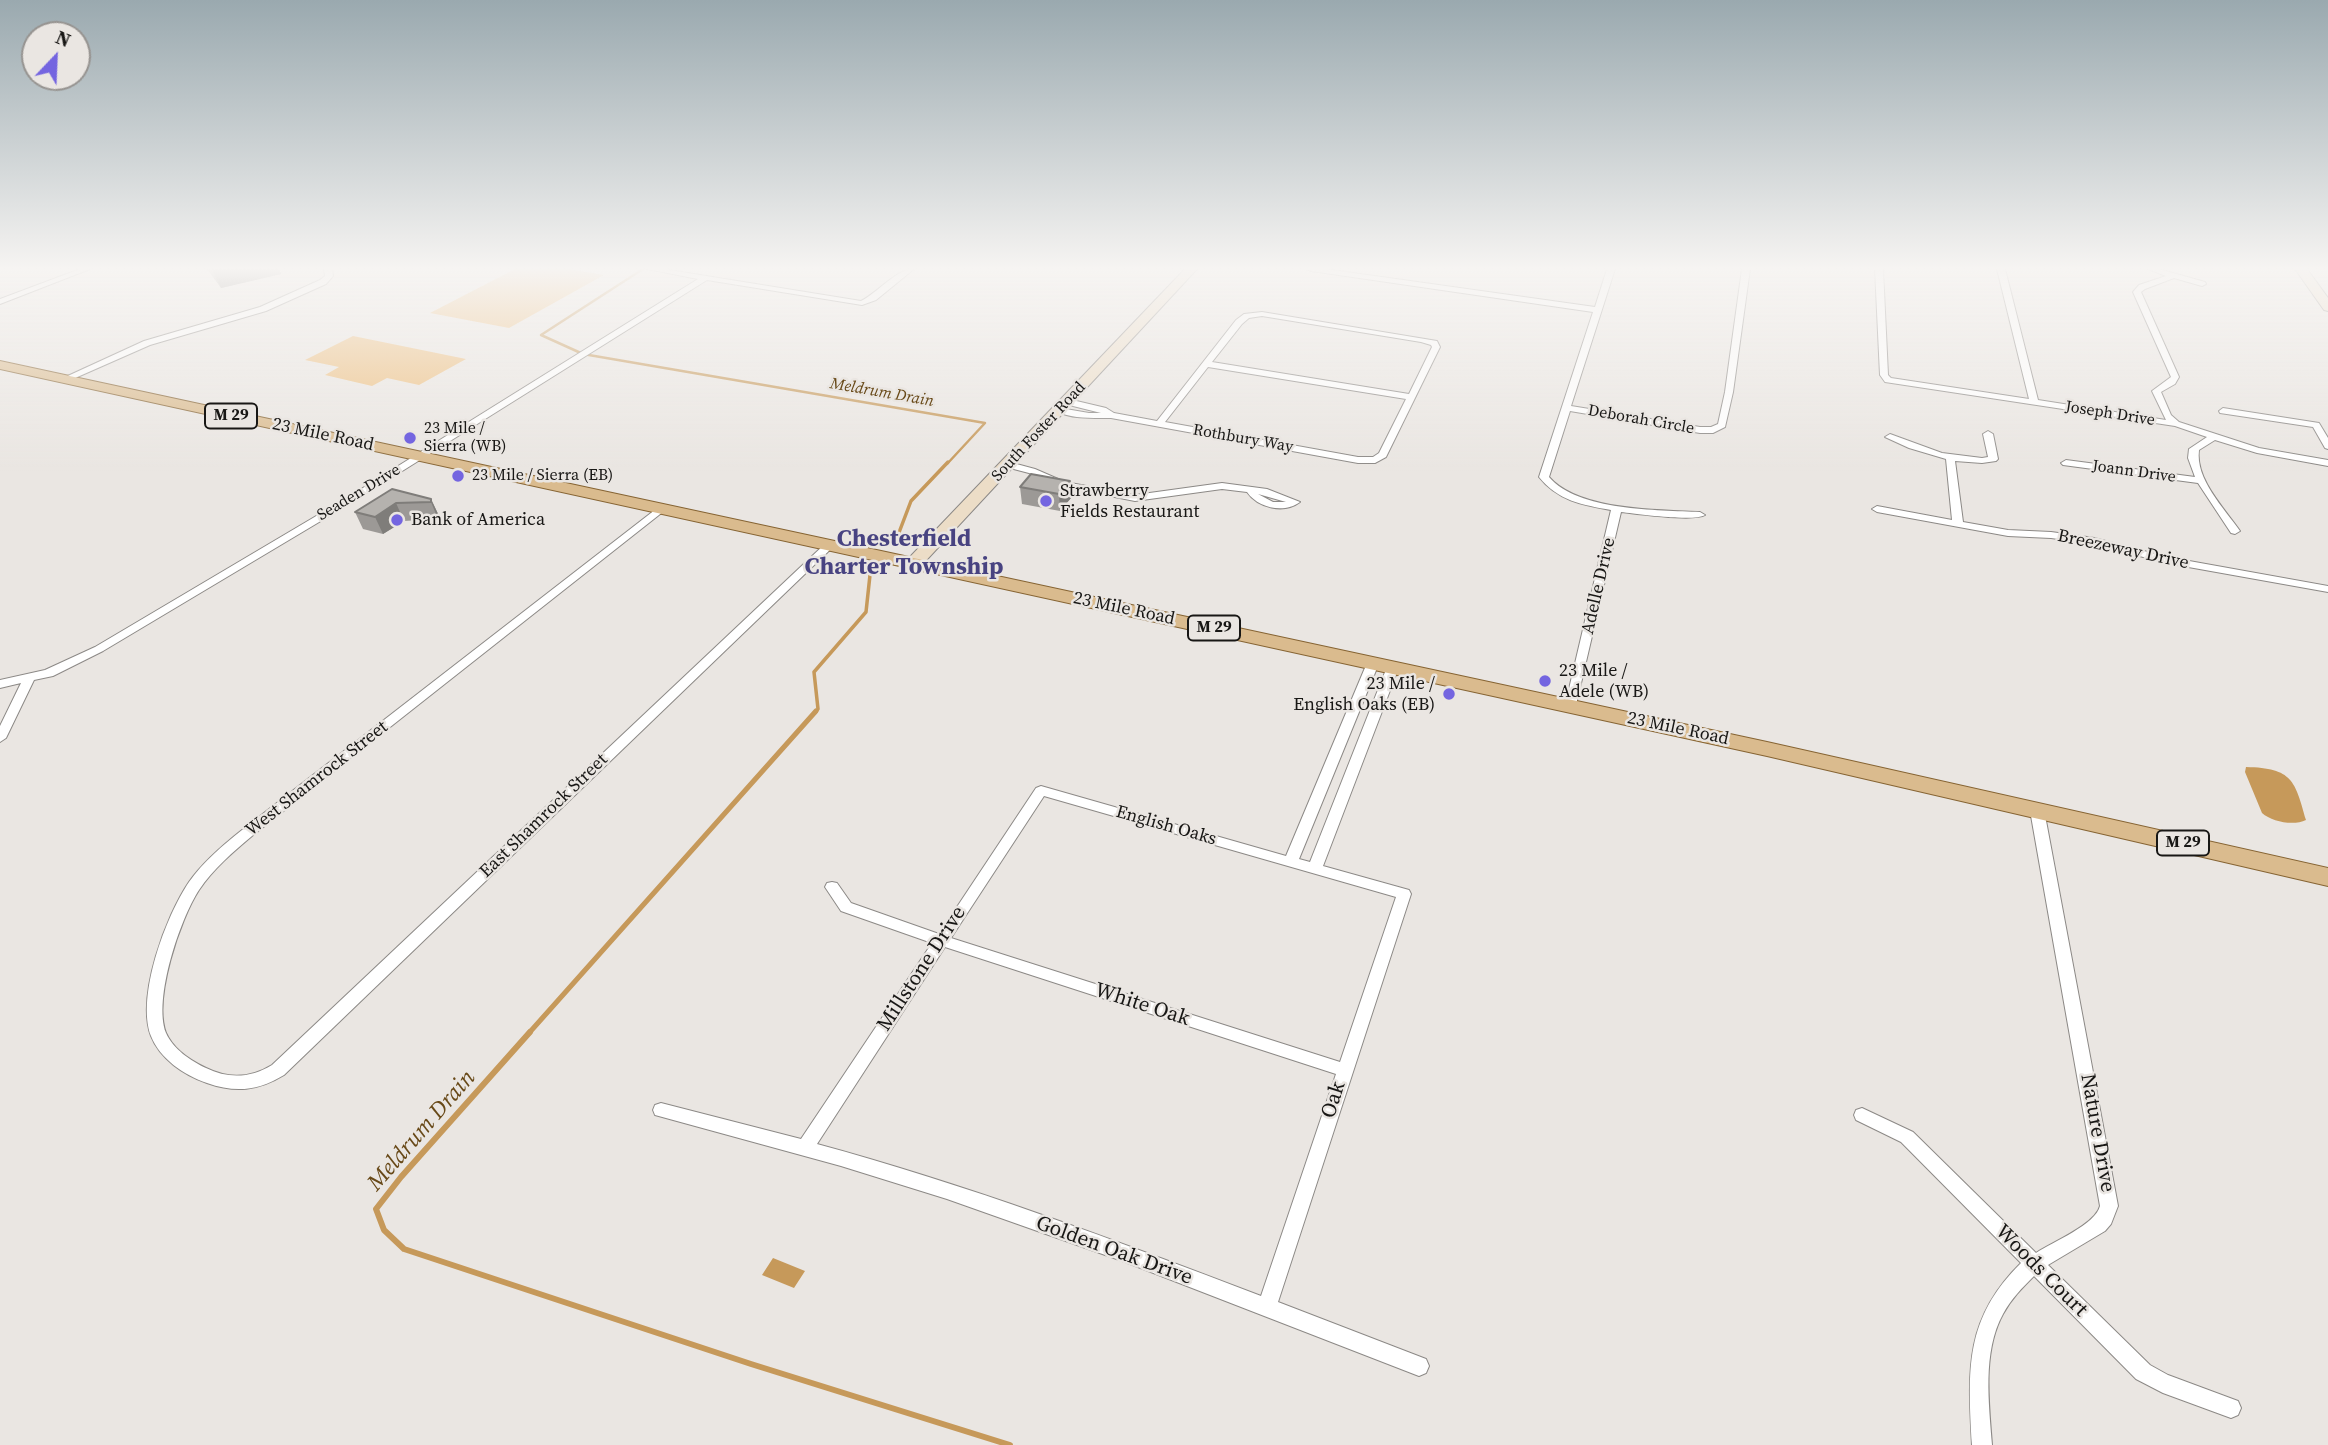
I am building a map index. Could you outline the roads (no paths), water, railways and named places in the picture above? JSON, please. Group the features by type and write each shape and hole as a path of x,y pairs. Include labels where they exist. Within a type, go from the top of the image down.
{"main road":[{"name":"23 Mile Road","path":"0,365 1571,706 2328,877"}],"street":[{"path":"63,380 147,343 169,336"},
{"name":"Seaden Drive","path":"0,684 29,679 65,667 91,654 420,456 611,336"},
{"name":"South Foster Road","path":"914,563 1128,336"},
{"path":"1159,424 1229,336"},
{"path":"1207,364 1411,397 1436,350 1434,343 1393,336"},
{"path":"1590,336 1544,477 1546,484 1580,500 1617,508 1700,515"},
{"name":"Deborah Circle","path":"1568,408 1713,430 1722,425 1737,336"},
{"path":"1882,336 1884,375 1888,380"},
{"path":"2018,336 2034,402"},
{"path":"2157,336 2175,377 2172,382 2156,391 2166,416 2176,424"},
{"name":"Joseph Drive","path":"1888,380 2176,424 2270,453 2328,463"},
{"name":"Rothbury Way","path":"1064,406 1103,410 1111,415 1358,460 1375,460 1383,455 1411,397"},
{"path":"2223,411 2316,425 2328,446"},
{"path":"1890,437 1950,456 1976,461 1993,459 1988,434"},
{"path":"2213,437 2201,443 2192,453 2193,464 2235,531"},
{"path":"1950,456 1958,524"},
{"name":"Joann Drive","path":"2066,463 2202,481"},
{"path":"1009,465 1070,486 1135,498 1213,486 1252,492 1256,499 1272,504 1289,506 1295,502"},
{"name":"Adelle Drive","path":"1571,706 1617,508"},
{"name":"West Shamrock Street","path":"257,1083 233,1083 184,1065 158,1035 155,1017 163,967 176,921 192,888 215,861 247,833 660,509"},
{"name":"Breezeway Drive","path":"1877,509 2019,535 2051,535 2094,541 2166,560 2328,589"},
{"name":"East Shamrock Street","path":"257,1083 288,1061 830,545"},
{"path":"1291,861 1383,665"},
{"path":"1315,868 1383,665"},
{"path":"0,738 29,679"},
{"name":"English Oaks","path":"1041,790 1404,894"},
{"name":"Millstone Drive","path":"805,1147 1041,790"},
{"name":"Nature Drive","path":"1982,1445 1978,1381 1981,1346 2006,1292 2033,1263 2103,1222 2109,1206 2037,810"},
{"name":"White Oak","path":"832,887 846,908 1344,1070"},
{"name":"Oak","path":"1266,1306 1404,894"},
{"name":"Golden Oak Drive","path":"661,1110 805,1147 946,1191 1266,1306 1419,1366"},
{"name":"Woods Court","path":"1862,1115 1907,1137 2143,1372 2231,1408"}],"waterway":[{"name":"Meldrum Drain","path":"544,336 583,354 985,423 947,464"},
{"name":"Meldrum Drain","path":"895,543 911,501 948,462"},
{"name":"Meldrum Drain","path":"815,713 818,709 814,672 866,612 870,575"},
{"name":"Meldrum Drain","path":"529,1033 816,711"},
{"name":"Meldrum Drain","path":"530,1032 401,1177 376,1209 384,1230 404,1249 751,1364 1010,1445"}],"place":[{"name":"23 Mile / Sierra (WB)","path":"410,438"},
{"name":"23 Mile / Sierra (EB)","path":"458,476"},
{"name":"Strawberry Fields Restaurant","path":"1046,501"},
{"name":"Bank of America","path":"397,520"},
{"name":"23 Mile / Adele (WB)","path":"1545,681"},
{"name":"23 Mile / English Oaks (EB)","path":"1449,694"}],"district":[{"name":"Chesterfield Charter Township","path":"904,554"}]}
